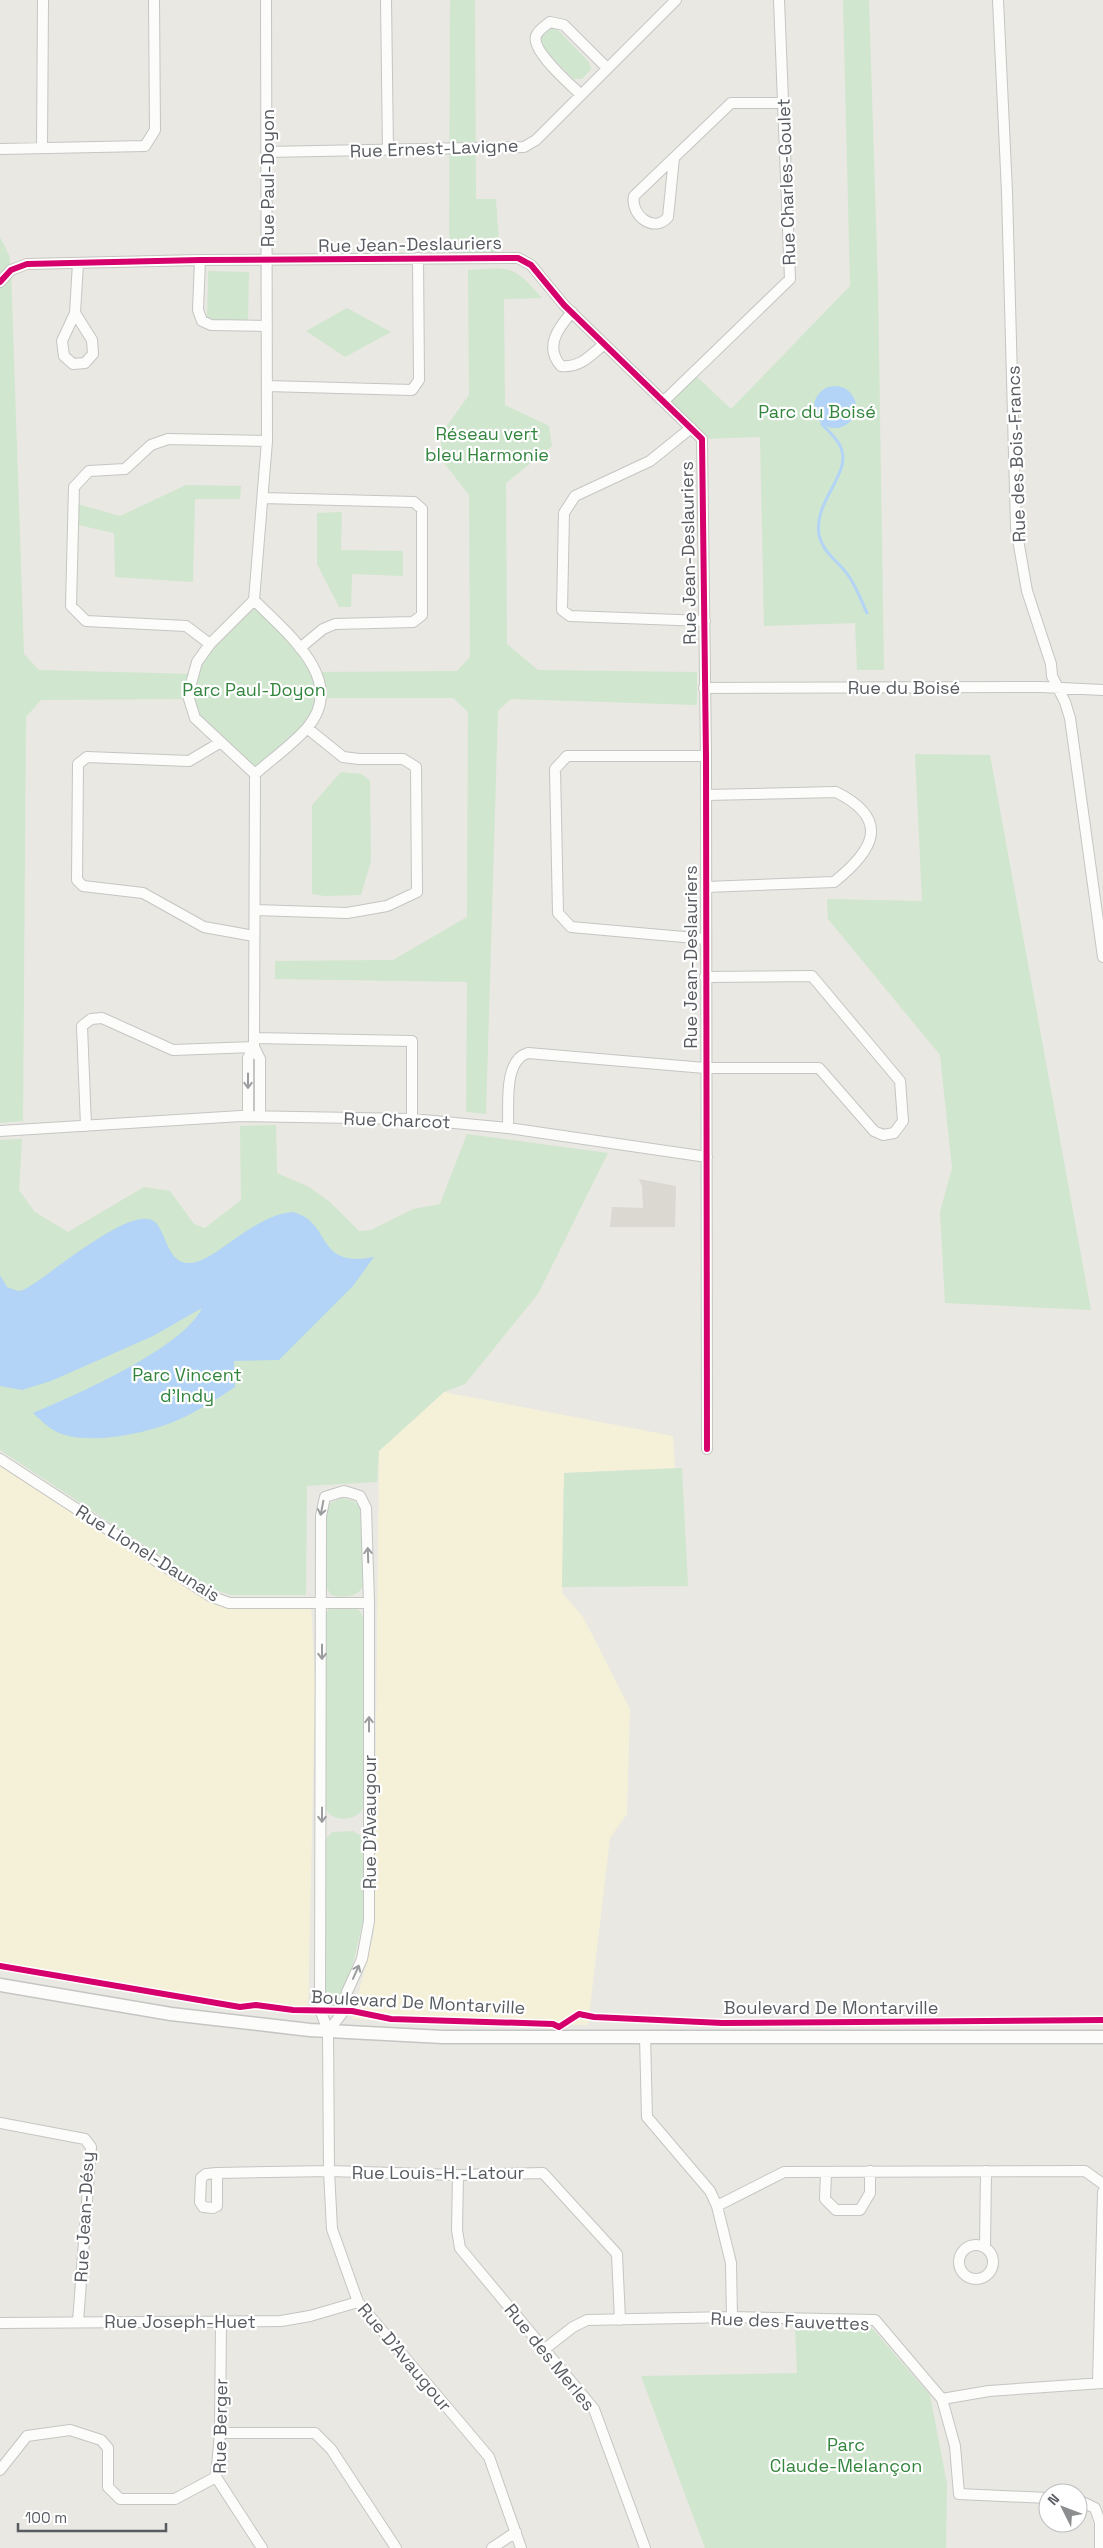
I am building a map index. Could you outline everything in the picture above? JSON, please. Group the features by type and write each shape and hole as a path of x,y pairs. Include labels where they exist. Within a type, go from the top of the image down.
{"street":[{"path":"42,148 43,0"},
{"path":"0,149 145,146 151,140 155,130 154,0"},
{"name":"Rue Paul-Doyon","path":"254,600 267,441 266,0"},
{"path":"386,0 388,150"},
{"name":"Rue Ernest-Lavigne","path":"267,152 524,147 536,140 676,0"},
{"name":"Rue Charles-Goulet","path":"664,401 790,279 779,0"},
{"name":"Rue des Bois-Francs","path":"998,0 1007,192 1016,528 1027,591 1051,664 1052,676 1067,706 1074,742 1103,957"},
{"path":"581,95 540,53 535,43 536,36 543,28 550,22 564,25 608,68"},
{"path":"674,158 668,218 658,225 648,223 635,210 634,196 731,103 783,103"},
{"name":"Rue Jean-Deslauriers","path":"0,282 11,270 27,264 506,257 523,260 531,265 572,312 702,439 706,756 707,1449"},
{"path":"267,386 412,390 420,380 418,258"},
{"path":"200,260 198,310 202,320 211,324 267,326"},
{"path":"75,313 92,340 93,354 85,363 73,364 64,356 62,341 75,313 78,263"},
{"path":"572,312 557,329 553,339 555,360 561,366 572,367 580,364 604,344"},
{"name":"Rue Jean-Deslauriers","path":"691,428 650,461 574,496 564,514 562,610 570,616 705,621"},
{"path":"210,644 186,626 86,621 71,606 74,487 89,471 124,469 151,445 168,439 267,441"},
{"path":"263,498 414,502 422,509 422,615 413,622 335,624 323,629 300,648"},
{"path":"255,774 307,728 316,714 320,698 320,684 317,672 300,648 254,600 210,644 197,662 189,684 189,699 195,718 255,774 254,1042 260,1059 260,1116"},
{"name":"Rue du Boisé","path":"704,688 1058,688 1103,690"},
{"path":"255,910 346,913 387,906 417,892 416,768 403,759 343,757 307,728"},
{"path":"221,742 189,761 87,757 78,764 76,880 83,886 143,893 204,928 254,936"},
{"name":"Rue Jean-Deslauriers","path":"706,756 567,756 555,769 558,914 571,927 706,939"},
{"name":"Rue Jean-Deslauriers","path":"706,795 836,792 855,802 870,821 871,839 865,852 850,870 834,882 706,887"},
{"name":"Rue Jean-Deslauriers","path":"705,1068 819,1068 874,1131 883,1135 894,1133 902,1121 900,1081 812,976 706,977"},
{"path":"86,1126 82,1026 91,1019 102,1018 115,1022 172,1050 254,1042 412,1041 412,1119"},
{"path":"248,1116 248,1058 254,1042"},
{"path":"508,1128 512,1066 521,1055 528,1053 705,1068"},
{"name":"Rue Charcot","path":"0,1131 248,1116 412,1119 508,1128 707,1157"},
{"name":"Rue Lionel-Daunais","path":"0,1459 210,1596 229,1602 369,1603"},
{"name":"Rue D'Avaugour","path":"328,2030 344,2011 347,1992 362,1959 369,1921 369,1603 366,1505 356,1493 344,1491 328,1495 321,1507 320,2009 328,2030 329,2171 332,2229 358,2302 489,2457 521,2548"},
{"name":"Boulevard De Montarville","path":"0,1985 171,2014 328,2030 443,2037 1103,2037"},
{"path":"645,2036 647,2117 710,2191 717,2206 731,2263 732,2318"},
{"name":"Rue Jean-Désy","path":"0,2123 85,2138 91,2147 78,2322"},
{"name":"Rue Louis-H.-Latour","path":"218,2173 329,2171 458,2175 543,2173 617,2254 620,2320"},
{"path":"826,2172 825,2199 836,2210 860,2210 870,2193 870,2171"},
{"path":"985,2247 986,2171"},
{"path":"717,2206 784,2172 1085,2171 1103,2184"},
{"name":"Rue des Merles","path":"458,2175 458,2240 460,2248 546,2348 594,2409 645,2548"},
{"path":"942,2399 989,2391 1100,2383 1103,2192"},
{"name":"Rue Joseph-Huet","path":"0,2323 281,2321 310,2316 358,2302"},
{"name":"Rue des Fauvettes","path":"546,2348 568,2330 587,2320 732,2318 876,2320 942,2399 955,2446 959,2494 1038,2498"},
{"name":"Rue Berger","path":"221,2320 220,2433 216,2478 262,2548"},
{"path":"0,2470 27,2436 70,2430 101,2440 108,2448 108,2486 120,2499 175,2499 216,2478"},
{"path":"220,2433 315,2433 330,2449 396,2548"},
{"path":"1088,2505 1095,2508 1100,2522 1100,2548"},
{"path":"492,2548 516,2532"}],"shaded area":[{"path":"639,1179 676,1186 675,1227 610,1227 612,1207 643,1208 642,1187"},
{"path":"444,1392 673,1436 675,1468 564,1473 562,1593 583,1617 630,1709 627,1814 610,1838 588,2025 352,2019 374,1933 379,1451"},
{"path":"0,1459 229,1603 311,1603 315,1685 308,2015 153,1992 0,1966"}],"green space":[{"path":"450,0 475,0 476,199 496,199 500,257 449,258"},
{"name":"Parc du Boisé","path":"843,0 869,0 878,285 884,670 857,670 855,623 764,626 760,437 702,439 664,401 693,373 731,409 850,286"},
{"path":"549,28 557,29 589,62 591,69 582,79 573,79 543,48 542,37"},
{"path":"0,237 9,255 11,270 24,654 39,670 193,674 198,663 254,600 317,672 457,671 470,657 469,495 441,459 441,434 469,395 468,270 494,268 510,270 524,279 542,298 504,299 505,405 549,426 552,446 506,483 507,644 538,670 697,672 697,705 511,699 498,711 486,1114 466,1112 467,982 275,979 275,961 393,960 467,917 468,712 453,698 321,698 316,714 255,774 195,718 188,699 41,700 26,717 23,1121 0,1123"},
{"path":"208,271 249,272 248,321 207,320"},
{"path":"347,308 391,332 345,357 306,331"},
{"path":"186,485 241,486 240,499 195,499 193,582 115,577 114,533 78,525 77,504 120,516"},
{"path":"342,512 341,550 403,551 403,576 352,574 351,607 339,607 317,564 317,513"},
{"path":"915,754 990,755 1091,1310 945,1303 940,1212 952,1168 940,1055 828,919 827,899 922,901"},
{"path":"341,772 362,774 370,781 371,861 361,895 324,896 312,894 312,805"},
{"name":"Parc Vincent d'Indy","path":"276,1125 277,1173 309,1187 330,1202 359,1231 371,1230 413,1209 440,1204 467,1134 608,1153 538,1294 465,1384 444,1392 379,1451 377,1482 307,1486 306,1595 231,1595 211,1589 0,1450 0,1140 22,1139 19,1190 35,1212 68,1232 144,1187 170,1191 194,1224 205,1228 241,1200 240,1126"},
{"path":"682,1468 688,1586 562,1587 564,1473"},
{"path":"342,1498 354,1501 362,1510 363,1585 354,1595 345,1597 331,1595 325,1585 324,1514 330,1503"},
{"path":"353,1607 360,1611 363,1618 364,1806 356,1815 344,1819 332,1816 325,1806 326,1685 324,1616 330,1608"},
{"path":"353,1831 360,1835 365,1843 364,1916 354,1960 338,2007 326,2005 324,1962 325,1840 332,1832"},
{"name":"Parc Claude-Melançon","path":"795,2326 871,2327 930,2395 947,2484 946,2548 705,2548 641,2376 797,2373"}],"water":[{"path":"839,386 847,389 853,395 856,407 853,419 847,425 831,428 823,425 817,419 814,403 817,395 823,389"},
{"path":"292,1212 305,1217 314,1225 332,1250 342,1256 355,1259 374,1257 353,1286 279,1360 234,1361 235,1387 207,1405 166,1425 137,1433 106,1438 77,1437 60,1434 33,1413 75,1395 152,1354 174,1339 191,1323 202,1308 153,1336 51,1381 22,1390 0,1386 0,1275 7,1287 18,1291 23,1290 111,1231 129,1222 145,1219 156,1223 160,1228 169,1248 177,1259 191,1263 209,1256 263,1221"}],"waterway":[{"path":"822,424 838,441 843,458 837,478 821,511 819,535 827,552 851,579 867,613"}],"cycle path":[{"path":"0,282 11,270 27,264 200,260 518,258 531,265 564,305 702,439 706,756 707,1449"},
{"path":"0,1966 240,2007 256,2005 293,2010 352,2011 391,2019 553,2024 559,2027 579,2014 594,2017 722,2023 1103,2020"}],"park label":[{"name":"Réseau vert bleu Harmonie","path":"487,443"},
{"name":"Parc Paul-Doyon","path":"254,689"}]}
